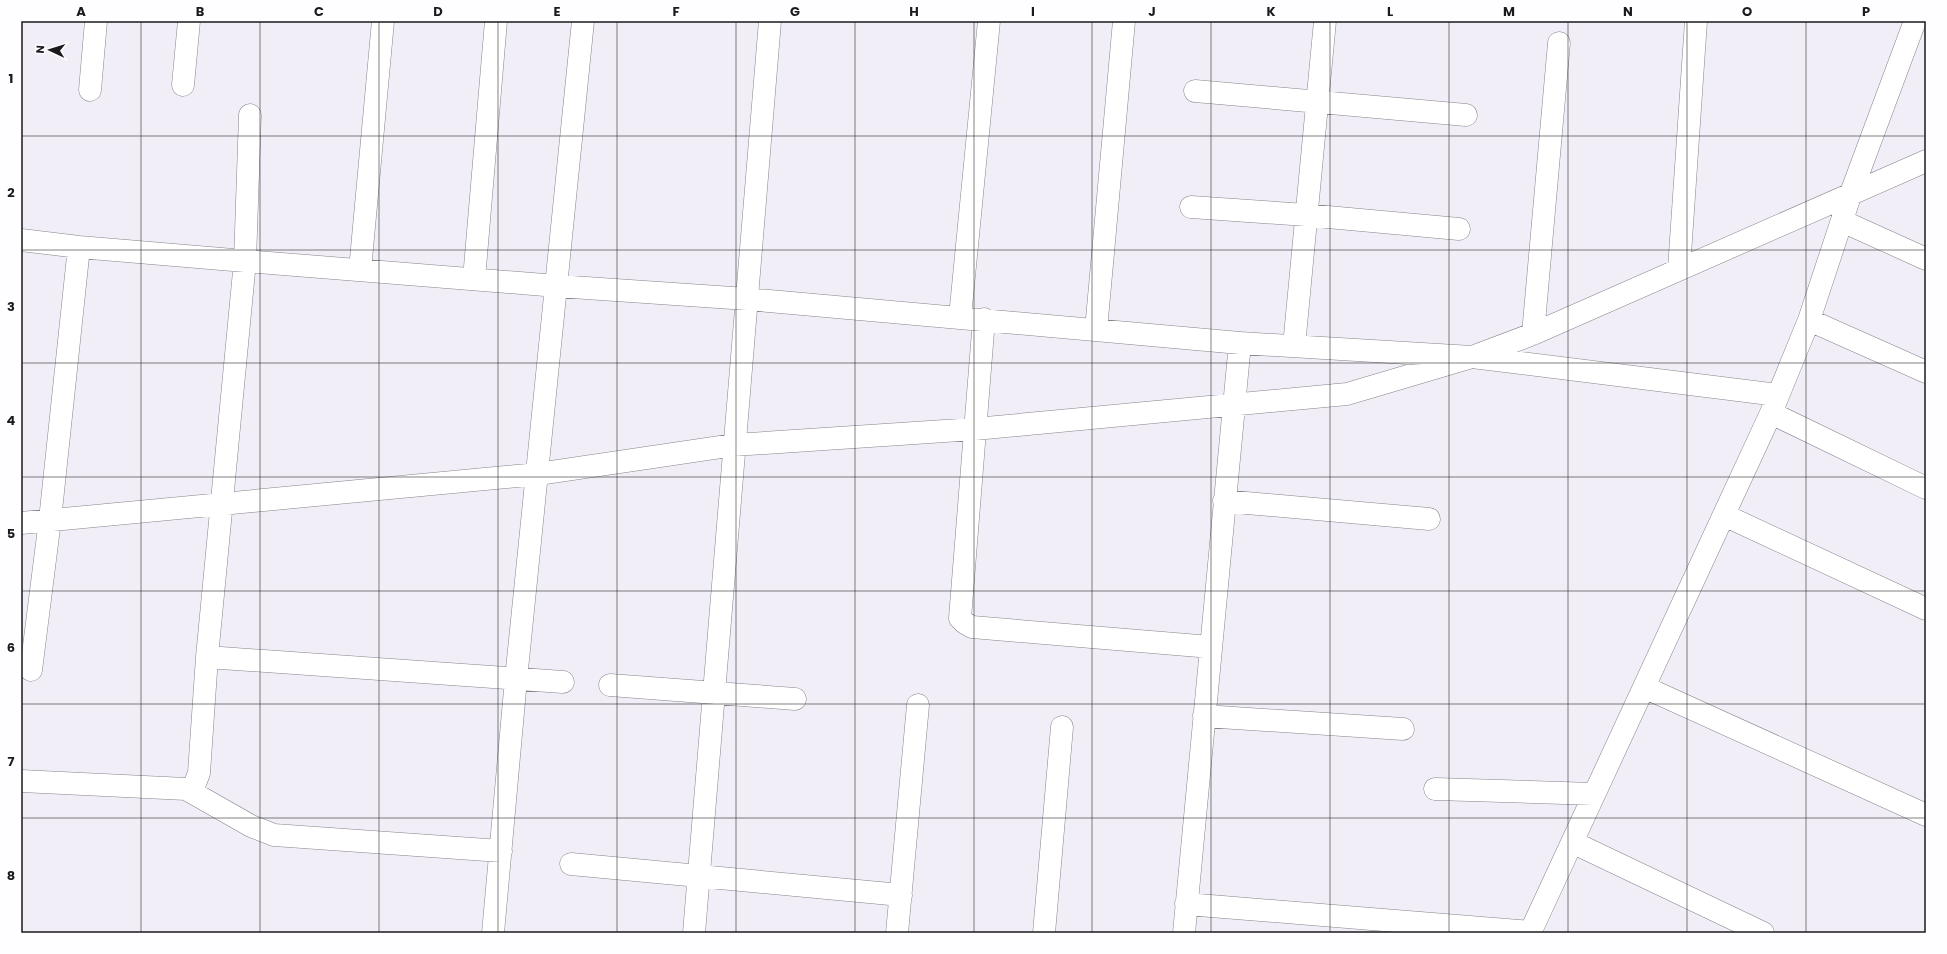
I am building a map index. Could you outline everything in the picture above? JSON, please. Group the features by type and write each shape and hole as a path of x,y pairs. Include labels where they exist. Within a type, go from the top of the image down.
{"street":[{"path":"90,90 96,21"},
{"path":"183,86 189,21"},
{"path":"360,270 383,21"},
{"path":"474,279 496,21"},
{"path":"493,933 516,679 583,21"},
{"path":"694,933 770,21"},
{"path":"960,317 989,21"},
{"path":"1096,330 1124,21"},
{"path":"1294,346 1325,21"},
{"path":"1679,269 1696,21"},
{"path":"1186,904 1530,932 1774,404 1809,320 1851,193 1915,21"},
{"path":"1533,334 1559,43"},
{"path":"1195,91 1466,115"},
{"path":"21,781 186,789 194,786 199,773 207,657 245,261 250,115"},
{"path":"21,523 538,474 734,446 975,429 1347,394 1472,357 1533,334 1926,161"},
{"path":"1192,207 1306,215 1459,229"},
{"path":"1842,221 1926,258"},
{"path":"21,240 79,247 245,261 557,286 747,299 984,319 1240,343 1472,357 1774,404 1926,488"},
{"path":"31,670 50,520 79,247"},
{"path":"984,319 960,618 964,624 972,627 1211,647"},
{"path":"1809,320 1926,372"},
{"path":"1184,933 1240,343"},
{"path":"1224,501 1429,520"},
{"path":"1724,515 1926,609"},
{"path":"207,657 563,682"},
{"path":"610,685 795,699"},
{"path":"1644,687 1926,815"},
{"path":"898,933 918,705"},
{"path":"1204,716 1403,729"},
{"path":"1044,933 1062,727"},
{"path":"186,789 251,826 274,836 501,851"},
{"path":"1434,789 1594,794"},
{"path":"1572,842 1763,933"},
{"path":"571,864 901,895"}]}
